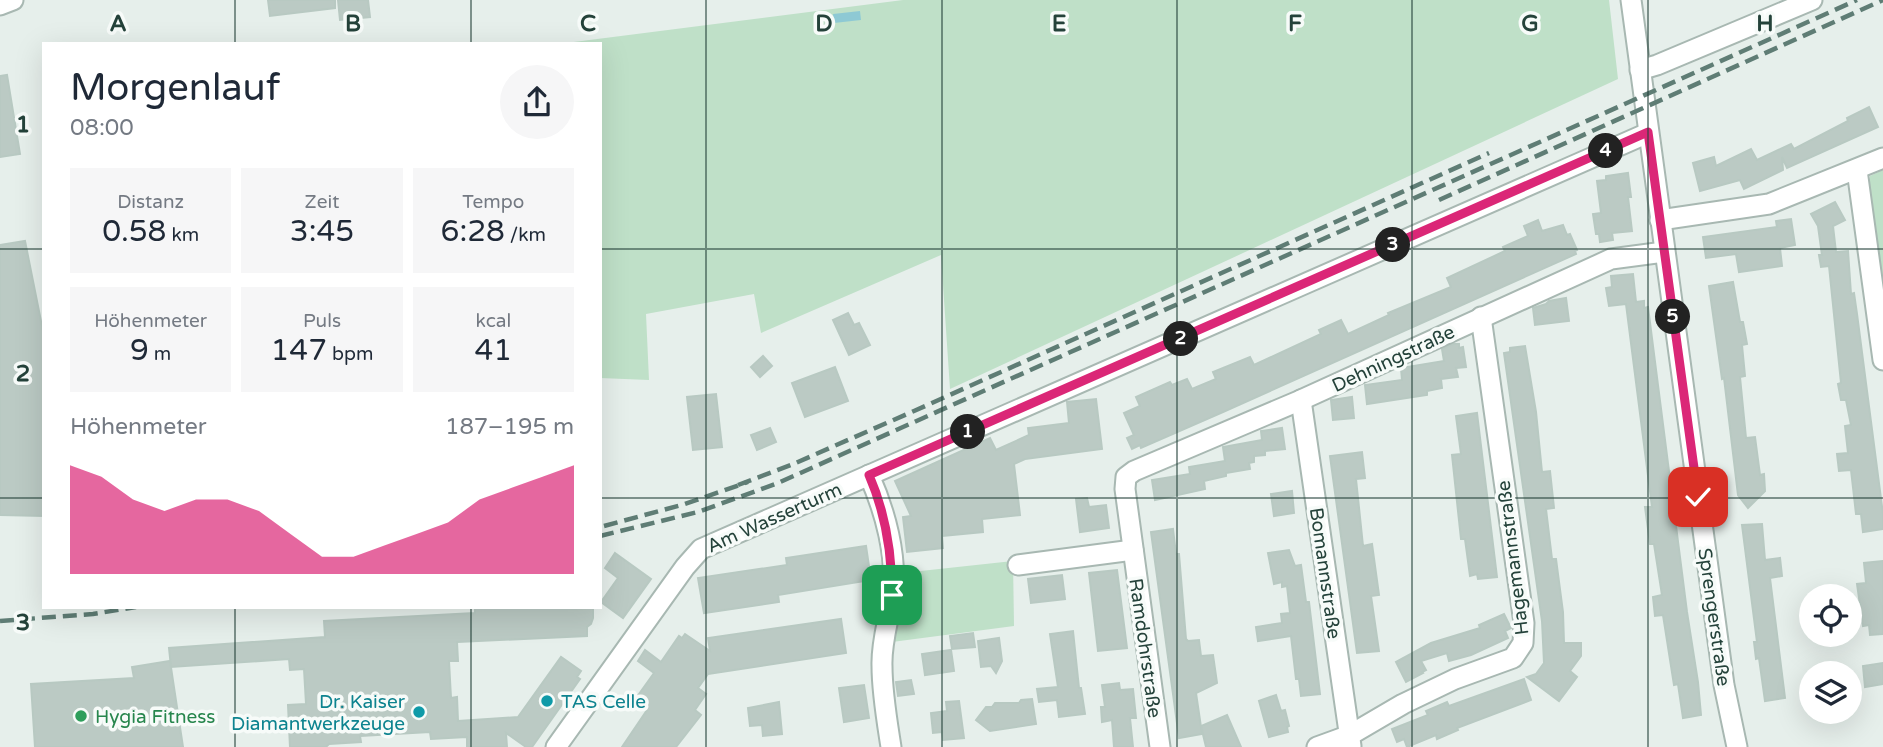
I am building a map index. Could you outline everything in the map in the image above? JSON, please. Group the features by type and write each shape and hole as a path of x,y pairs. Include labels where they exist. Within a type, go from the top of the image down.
{"street":[{"path":"0,5 13,0"},
{"name":"Sprengerstraße","path":"1631,0 1724,685 1737,747"},
{"path":"1640,70 1812,0"},
{"name":"Am Wasserturm","path":"556,747 684,567 701,549 1648,132"},
{"path":"1660,220 1769,204 1883,158"},
{"path":"1857,170 1883,360"},
{"name":"Dehningstraße","path":"1126,477 1134,471 1301,400 1611,260 1664,252"},
{"name":"Hagemannstraße","path":"1351,741 1403,704 1455,679 1513,658 1523,643 1524,623 1481,317"},
{"name":"Bomannstraße","path":"1301,400 1351,741"},
{"path":"869,475 880,501 892,561 892,595 881,665 891,747"},
{"name":"Ramdohrstraße","path":"1126,477 1125,489 1160,747"},
{"name":"Ramdohrstraße","path":"1018,565 1133,550"},
{"path":"1317,747 1351,741"}],"green space":[{"path":"903,0 1609,0 1618,79 950,389 941,255 761,333 754,294 646,314 649,380 602,378 602,42 574,42"},
{"path":"1883,170 1883,302 1868,186 1870,176"},
{"path":"1013,561 1014,626 892,642 902,573"}],"water":[{"path":"860,11 861,20 834,23 833,14"}],"building":[{"path":"268,0 335,0 335,8 270,16"},
{"path":"338,0 368,0 370,17 340,20"},
{"path":"7,75 20,154 0,157 0,76"},
{"path":"1869,107 1878,127 1787,168 1782,157 1783,170 1744,189 1740,180 1700,191 1693,163 1714,157 1716,166 1751,149 1757,160 1791,144 1794,149"},
{"path":"1628,173 1632,231 1612,233 1613,240 1600,242 1593,214 1601,213 1597,181 1606,180 1606,176"},
{"path":"1835,202 1845,220 1833,226 1836,252 1848,251 1851,294 1854,293 1883,514 1883,529 1863,532 1861,514 1856,514 1851,470 1839,471 1837,454 1848,453 1845,426 1851,425 1846,400 1841,400 1838,384 1841,383 1829,266 1821,267 1818,226 1811,214"},
{"path":"1791,219 1795,245 1780,248 1782,266 1739,272 1736,254 1706,258 1703,237 1777,227 1776,221"},
{"path":"1538,220 1542,231 1563,225 1567,235 1570,234 1577,250 1576,254 1223,412 1141,448 1140,445 1132,449 1127,438 1134,435 1124,413 1140,406 1136,397 1170,382 1172,385 1187,379 1192,389 1216,379 1213,372 1250,357 1254,365 1321,334 1319,330 1341,320 1348,334 1389,315 1388,313 1451,287 1447,278 1505,251 1503,247 1528,236 1524,226"},
{"path":"25,241 42,326 42,516 0,515 0,245"},
{"path":"1633,274 1636,302 1644,301 1644,308 1648,307 1698,682 1701,715 1683,718 1678,684 1674,685 1663,615 1655,616 1653,597 1662,595 1654,544 1650,544 1645,507 1652,507 1626,304 1609,306 1606,288 1612,287 1611,276"},
{"path":"1733,282 1747,344 1742,345 1745,376 1740,377 1746,438 1755,437 1760,475 1764,474 1765,491 1748,508 1738,495 1724,378 1722,379 1709,286"},
{"path":"1566,298 1569,321 1535,325 1533,308"},
{"path":"848,313 854,325 859,323 870,345 849,355 833,320"},
{"path":"1459,344 1459,348 1463,347 1466,367 1456,368 1458,377 1441,379 1442,388 1427,391 1427,395 1367,404 1365,385 1402,380 1401,368 1444,361 1442,349"},
{"path":"1525,346 1542,472 1550,471 1554,508 1546,509 1552,559 1556,559 1564,643 1581,643 1581,656 1570,671 1577,677 1559,701 1527,677 1536,674 1544,663 1542,621 1504,353 1510,352 1510,348"},
{"path":"763,356 772,366 760,377 751,367"},
{"path":"835,367 848,401 805,417 792,383"},
{"path":"716,394 722,447 693,450 687,397"},
{"path":"1352,397 1354,418 1333,420 1331,400"},
{"path":"1096,399 1102,449 1025,459 1014,464 1020,515 982,519 983,532 942,536 943,548 907,552 903,517 911,516 895,481 990,438 996,450 1029,435 1028,428 1069,423 1067,402"},
{"path":"1477,413 1497,577 1478,579 1477,574 1470,576 1465,539 1461,539 1452,455 1461,454 1456,416"},
{"path":"770,428 776,442 757,450 751,435"},
{"path":"1282,428 1285,449 1265,451 1265,455 1254,456 1254,462 1249,463 1250,469 1226,473 1226,476 1204,481 1205,489 1155,500 1152,480 1190,474 1189,467 1225,461 1223,447 1262,440 1261,431"},
{"path":"1362,452 1365,478 1356,479 1363,546 1372,544 1379,595 1371,596 1379,651 1357,653 1330,456"},
{"path":"1292,491 1294,513 1274,516 1271,494"},
{"path":"1087,498 1089,507 1106,505 1109,528 1080,532 1076,499"},
{"path":"1762,524 1765,560 1780,558 1782,576 1770,578 1785,698 1765,701 1759,658 1756,659 1754,642 1757,642 1742,525"},
{"path":"1173,529 1176,554 1179,554 1186,639 1199,640 1201,656 1213,655 1217,683 1196,693 1202,734 1179,738 1151,532"},
{"path":"866,546 871,580 778,595 779,602 704,613 698,578 787,565 786,558"},
{"path":"1289,550 1295,566 1301,565 1306,602 1309,602 1320,694 1301,696 1299,679 1296,679 1291,636 1258,641 1256,627 1282,623 1281,614 1290,613 1287,586 1282,587 1282,582 1274,584 1268,553"},
{"path":"615,553 651,579 623,618 602,603 618,578 605,568"},
{"path":"1883,561 1883,634 1870,635 1869,625 1863,626 1862,584 1857,584 1866,583 1864,563"},
{"path":"1117,570 1127,648 1098,651 1089,573"},
{"path":"1062,575 1065,599 1031,603 1028,579"},
{"path":"475,609 593,609 587,636 457,642 458,661 449,661 451,698 457,697 458,721 518,717 561,657 581,671 577,677 580,679 532,747 526,747 506,733 507,747 467,747 467,737 431,739 430,732 360,736 361,742 329,744 326,747 290,747 288,705 306,704 304,669 290,670 289,659 171,667 169,648 325,637 324,621 475,613"},
{"path":"1504,614 1511,628 1505,631 1508,638 1471,655 1449,661 1447,653 1421,661 1426,670 1406,682 1396,662 1431,643 1480,628 1479,625"},
{"path":"841,619 846,653 708,674 698,688 706,694 695,710 701,715 676,747 622,747 647,710 634,701 654,673 638,661 645,650 661,662 679,636 682,638 685,634 710,651 708,638"},
{"path":"1073,631 1079,688 1085,714 1059,717 1057,700 1039,702 1037,689 1058,687 1050,634"},
{"path":"973,633 975,647 952,649 950,636"},
{"path":"999,638 1002,661 996,673 991,666 981,667 978,641"},
{"path":"951,650 954,671 925,675 922,654"},
{"name":"Hygia Fitness","path":"170,661 183,747 35,747 31,684 134,678 132,667"},
{"path":"1883,663 1883,684 1865,687 1863,666"},
{"path":"1524,679 1531,700 1457,728 1458,730 1437,739 1436,735 1407,747 1404,739 1397,742 1392,729 1428,715 1426,711 1447,702 1449,706"},
{"path":"911,680 914,694 898,696 896,682"},
{"path":"1119,683 1120,690 1133,689 1136,718 1130,718 1133,747 1114,747 1112,720 1102,722 1101,707 1105,707 1102,685"},
{"path":"864,685 869,718 844,722 839,688"},
{"path":"1276,695 1281,711 1285,710 1288,732 1269,737 1259,701"},
{"path":"1032,699 1036,724 990,731 976,720 986,707 992,707 995,703 1019,703 1021,700"},
{"path":"959,701 964,738 943,740 942,732 933,733 931,713 947,711 946,702"},
{"path":"779,702 782,734 763,736 762,725 750,726 748,708"},
{"path":"1227,715 1241,747 1206,747 1201,726"}],"railway":[{"path":"602,536 698,512 778,483 1857,0"},
{"path":"1439,200 1883,0"},
{"path":"738,485 791,465 914,411 1489,153"},
{"path":"604,526 685,504 748,482"},
{"path":"0,621 124,609"}],"place":[{"name":"TAS Celle","path":"547,701"},
{"name":"Dr. Kaiser Diamantwerkzeuge","path":"419,712"},
{"name":"Hygia Fitness","path":"81,716"}],"route":[{"path":"892,595 889,539 880,501 869,475 1648,132 1698,497"}]}
